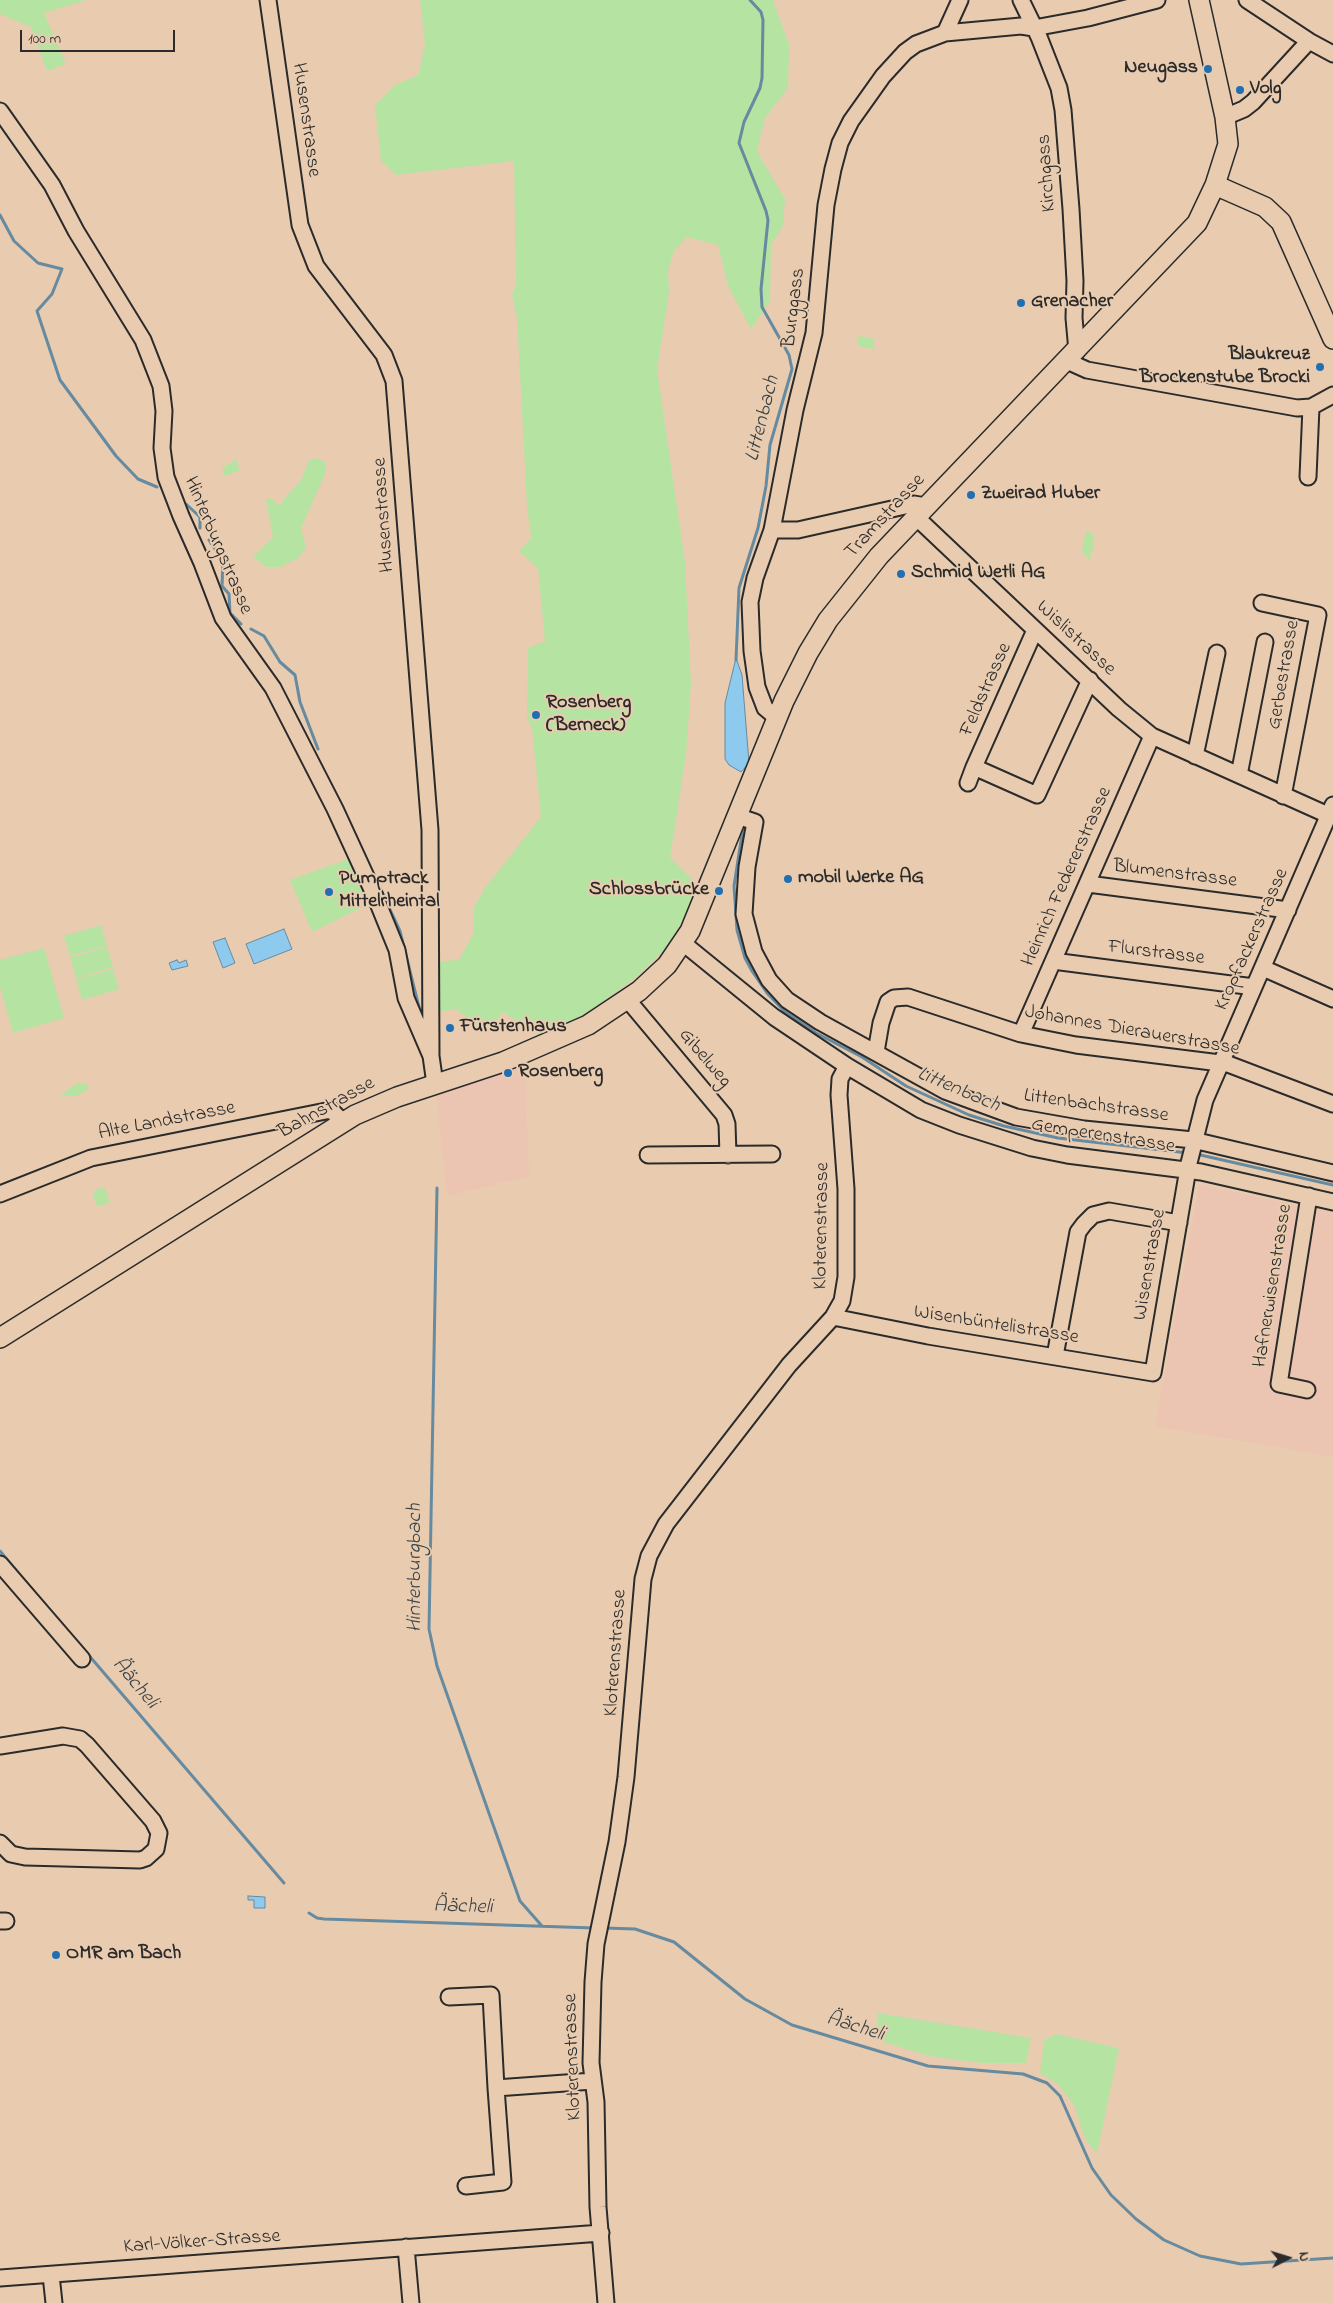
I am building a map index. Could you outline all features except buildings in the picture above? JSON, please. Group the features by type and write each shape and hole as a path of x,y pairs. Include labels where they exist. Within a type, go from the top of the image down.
{"main road":[{"path":"1199,0 1225,117 1228,144 1215,185 1265,207 1280,222 1333,339"},
{"name":"Tramstrasse","path":"683,943 738,816 777,718 802,664 828,620 857,581 921,512 1188,235 1197,223 1215,185"},
{"name":"Bahnstrasse","path":"0,1338 343,1122 383,1102 533,1050 588,1025 628,999 668,965 683,943"}],"street":[{"name":"Husenstrasse","path":"268,0 300,225 316,266 384,355 394,381 430,830 431,1056"},
{"path":"945,33 960,0"},
{"name":"Kirchgass","path":"1021,0 1059,88 1063,110 1071,209 1072,356"},
{"name":"Burggass","path":"777,718 765,708 757,687 750,626 752,588 772,530 795,410 805,376 818,312 826,205 840,143 851,121 883,76 905,52 916,44 945,33 1021,26 1034,28 1088,18 1157,0"},
{"path":"1247,0 1309,41 1333,54"},
{"path":"1225,117 1244,109 1253,102 1309,41"},
{"name":"Hinterburgstrasse","path":"0,111 52,185 76,231 143,340 160,386 164,411 162,448 164,469 181,516 202,563 223,618 273,688 339,818 375,896 397,950 406,998 431,1056 435,1084"},
{"path":"1072,356 1087,370 1274,404 1310,407 1333,395"},
{"path":"1308,477 1310,407"},
{"path":"772,530 798,530 914,504 921,512"},
{"name":"Wislistrasse","path":"921,512 1035,630 1119,709 1152,736 1283,796 1330,810"},
{"name":"Gerbestrasse","path":"1262,603 1318,615 1283,796"},
{"name":"Feldstrasse","path":"968,784 1035,630"},
{"path":"1239,775 1265,642"},
{"path":"1195,756 1217,653"},
{"name":"Feldstrasse","path":"974,767 1036,799 1090,680"},
{"name":"Heinrich Federerstrasse","path":"1021,1034 1152,736"},
{"name":"Kropfackerstrasse","path":"1192,1144 1205,1100 1220,1063 1263,968 1330,810"},
{"name":"Littenbachstrasse","path":"738,816 754,822 747,866 744,914 754,952 769,980 786,1000 945,1091 1016,1117 1075,1128 1192,1144 1333,1173"},
{"name":"Blumenstrasse","path":"1088,884 1288,910"},
{"name":"Gemperenstrasse","path":"683,943 774,1016 845,1068 921,1110 999,1138 1067,1155 1188,1167 1333,1202"},
{"name":"Flurstrasse","path":"1054,961 1254,987"},
{"path":"1263,968 1333,1000"},
{"name":"Johannes Dierauerstrasse","path":"876,1052 884,1010 888,1002 902,996 1021,1034 1076,1045 1220,1063 1333,1104"},
{"name":"Gibelweg","path":"628,999 724,1114 727,1124 728,1155"},
{"name":"Kloterenstrasse","path":"606,2303 598,2207 596,2102 593,2081 592,1982 601,1919 622,1812 635,1682 642,1579 649,1556 661,1532 789,1366 833,1317 842,1301 846,1277 845,1158 839,1095 840,1079 845,1068"},
{"name":"Alte Landstrasse","path":"0,1194 91,1158 330,1110 338,1115 343,1122"},
{"name":"Wisenstrasse","path":"1153,1373 1192,1144"},
{"path":"648,1155 772,1154"},
{"name":"Hafnerwisenstrasse","path":"1307,1390 1279,1384 1309,1196"},
{"path":"1055,1356 1078,1232 1093,1215 1109,1211 1120,1211 1179,1222"},
{"name":"Wisenbüntelistrasse","path":"833,1317 928,1336 1153,1373"},
{"path":"0,1564 82,1659"},
{"path":"0,1746 63,1736 80,1739 153,1821 159,1833 156,1849 146,1858 140,1860 25,1857 11,1854 0,1843"},
{"path":"449,1997 491,1995 503,2182 466,2186"},
{"path":"496,2088 593,2081"},
{"name":"Karl-Völker-Strasse","path":"0,2278 601,2233"},
{"path":"406,2247 410,2303"},
{"path":"51,2275 54,2303"}],"shaded area":[{"path":"520,1055 526,1081 529,1176 447,1196 436,1092"},
{"path":"1199,1185 1333,1212 1333,1457 1155,1426"}],"green space":[{"path":"0,0 86,0 44,13 66,64 47,71 31,27 0,14"},
{"path":"420,0 773,0 789,45 788,88 765,118 757,151 785,199 783,226 771,245 770,301 751,329 728,286 718,245 687,237 674,251 668,271 669,293 657,369 685,563 691,684 686,754 670,858 698,885 684,918 666,948 635,978 589,1012 539,1036 503,1012 487,1033 456,1009 437,1012 435,962 459,960 473,934 474,907 485,888 541,817 532,728 527,718 528,648 545,641 538,569 519,551 531,538 527,505 517,318 512,295 516,284 514,161 396,175 381,161 375,105 395,85 418,75 425,45"},
{"path":"858,336 875,339 873,349 858,346"},
{"path":"317,458 325,462 325,474 301,528 306,548 298,558 280,567 266,567 253,557 273,537 266,500 270,498 279,505 301,480 309,460"},
{"path":"237,459 239,471 225,476 222,468"},
{"path":"1086,531 1092,533 1094,539 1094,548 1090,554 1092,560 1085,556 1082,550"},
{"name":"Pumptrack Mittelrheintal","path":"348,859 369,904 312,932 290,880"},
{"path":"101,925 107,946 70,956 64,936"},
{"path":"107,947 113,967 76,978 70,958"},
{"path":"44,948 64,1018 13,1033 0,986 0,960"},
{"path":"113,969 119,989 82,1000 76,979"},
{"path":"77,1083 87,1084 88,1090 76,1096 61,1095"},
{"path":"105,1188 110,1203 96,1206 93,1193 97,1189"},
{"path":"878,2013 1031,2038 1026,2063 982,2063 929,2056 877,2040"},
{"path":"1056,2034 1119,2048 1097,2153 1086,2141 1074,2105 1058,2084 1040,2073 1044,2040"}],"water":[{"path":"736,658 742,675 749,763 741,772 729,765 725,759 725,703"},
{"path":"284,929 292,949 254,964 246,944"},
{"path":"225,938 235,963 223,968 213,942"},
{"path":"177,960 179,963 186,960 188,966 172,970 169,963"},
{"path":"248,1896 265,1897 265,1908 254,1908 254,1900 248,1900"}],"waterway":[{"name":"Littenbach","path":"736,660 739,588 758,528 766,486 770,445 792,369 789,355 762,307 761,289 768,220 739,143 744,122 760,88 762,78 763,20 761,12 750,0"},
{"name":"Hinterburgbach","path":"0,215 14,241 38,263 62,269 52,294 37,311 60,380 116,456 138,479 157,487"},
{"name":"Hinterburgbach","path":"186,504 200,517 200,528"},
{"name":"Hinterburgbach","path":"209,540 223,561 222,586 229,594 230,613 241,624"},
{"name":"Hinterburgbach","path":"251,629 264,636 280,662 295,675 300,702 318,749"},
{"name":"Littenbach","path":"743,828 734,886 737,930 745,958 752,971 767,993 785,1012 816,1033 862,1057 906,1086 969,1115 1004,1126 1058,1138 1188,1153"},
{"name":"Hinterburgbach","path":"366,859 400,931 421,1015"},
{"name":"Littenbach","path":"1196,1154 1333,1185"},
{"name":"Hinterburgbach","path":"437,1188 429,1629 437,1666 520,1901 542,1926"},
{"name":"Äächeli","path":"0,1551 62,1625"},
{"name":"Äächeli","path":"86,1652 284,1883"},
{"name":"Äächeli","path":"309,1913 317,1918 324,1919 594,1928"},
{"name":"Äächeli","path":"605,1928 635,1929 674,1942 745,1999 792,2025 928,2066 1023,2074 1047,2083 1060,2096 1092,2168 1111,2195 1136,2219 1164,2240 1200,2256 1241,2264 1333,2258"}],"place":[{"name":"Neugass","path":"1208,69"},
{"name":"Volg","path":"1240,90"},
{"name":"Grenacher","path":"1021,303"},
{"name":"Blaukreuz Brockenstube Brocki","path":"1320,367"},
{"name":"Zweirad Huber","path":"971,495"},
{"name":"Schmid Wetli AG","path":"901,574"},
{"name":"Rosenberg (Berneck)","path":"536,715"},
{"name":"mobil Werke AG","path":"788,879"},
{"name":"Schlossbrücke","path":"719,891"},
{"name":"Pumptrack Mittelrheintal","path":"329,892"},
{"name":"Fürstenhaus","path":"450,1028"},
{"name":"Rosenberg","path":"508,1073"},
{"name":"OMR am Bach","path":"56,1955"}]}
